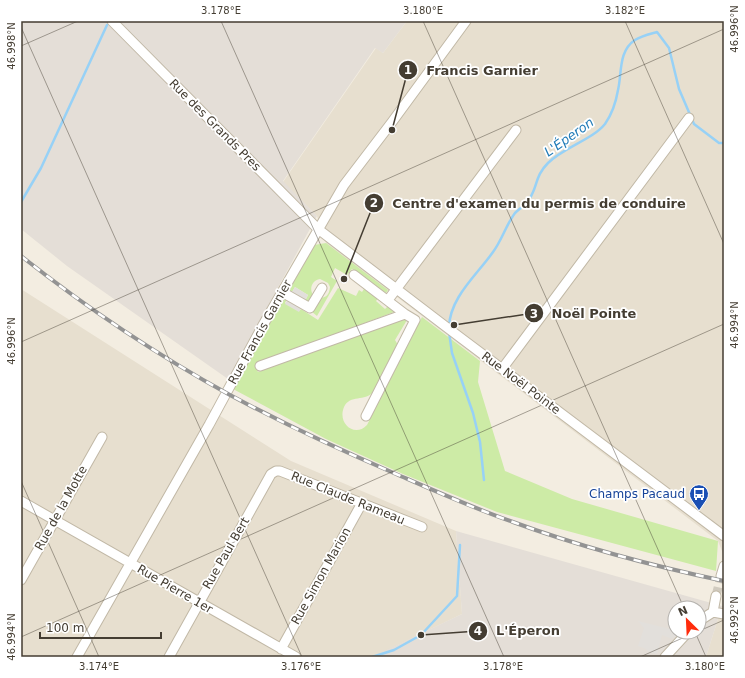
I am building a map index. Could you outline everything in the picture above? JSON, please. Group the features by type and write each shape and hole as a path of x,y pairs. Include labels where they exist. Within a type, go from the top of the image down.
{"street":[{"name":"Rue des Grands Pres","path":"112,21 318,229"},
{"name":"Rue Francis Garnier","path":"77,657 209,425 282,292 344,185 466,21"},
{"path":"502,369 689,118"},
{"path":"388,300 516,130"},
{"name":"Rue Noël Pointe","path":"318,229 724,536"},
{"path":"354,275 415,320 366,416"},
{"path":"282,292 310,308 322,288"},
{"path":"260,366 405,314"},
{"name":"Rue de la Motte","path":"21,580 102,437"},
{"name":"Rue Claude Rameau","path":"274,472 280,471 422,527"},
{"name":"Rue Paul Bert","path":"169,657 198,602 271,474 274,472"},
{"name":"Rue Pierre 1er","path":"21,501 296,657"},
{"name":"Rue Simon Marion","path":"281,649 362,503"},
{"path":"721,576 724,566"},
{"path":"713,612 716,596"},
{"path":"707,616 713,612 724,614"},
{"path":"665,657 681,640"}],"shaded area":[{"path":"21,21 407,21 383,53 375,48 283,181 317,216 228,379 67,266 21,229"},
{"path":"407,21 724,21 724,556 718,541 326,243 317,216 283,182 376,48 383,53"},
{"path":"295,287 308,295 299,312 285,304"},
{"path":"21,289 291,461 456,531 462,614 377,655 377,657 21,657"},
{"path":"456,531 701,600 667,600 667,640 707,640 707,602 722,606 706,657 377,657 376,655 462,614"},
{"path":"722,606 724,606 724,657 706,657"},
{"path":"638,621 667,628 667,637 662,635 657,654 651,653 638,646 644,628"}],"green space":[{"path":"326,243 388,290 386,293 352,269 347,275 335,268 331,277 337,281 317,316 311,311 318,299 325,297 328,294 330,287 328,283 320,279 313,283 311,290 313,295 309,303 305,301 308,295 295,287 292,292 289,290 314,245"},
{"path":"366,286 380,296 376,301 385,309 390,304 399,310 255,365 258,372 402,319 407,320 395,340 398,345 374,391 366,397 350,401 344,407 342,413 345,424 353,430 362,429 367,425 422,317 480,361 478,382 505,471 572,499 718,541 716,571 497,512 403,474 326,439 233,389 284,298 287,299 285,303 299,311 301,309 318,320 338,288 356,296 359,290 362,292"}],"waterway":[{"path":"21,202 41,168 107,25"},
{"name":"L'Éperon","path":"449,327 454,306 459,296 487,261 515,213 529,200 544,168 555,157 593,135 605,124 612,112 616,99 623,56 635,40 657,32 669,48 679,89 694,124 719,143 724,143"},
{"name":"L'Éperon","path":"449,332 452,353 473,413 480,442 484,480"},
{"name":"L'Éperon","path":"372,657 394,650 421,635 457,596 460,545"}],"tunnel":[{"path":"716,596 721,576"}],"railway":[{"path":"21,256 71,294 176,364 250,406 333,446 498,517 565,540 617,555 724,581"}],"place":[{"name":"Francis Garnier","path":"392,130"},
{"name":"Centre d'examen du permis de conduire","path":"344,279"},
{"name":"Noël Pointe","path":"454,325"},
{"name":"Champs Pacaud","path":"699,511"},
{"name":"L'Éperon","path":"421,635"}]}
